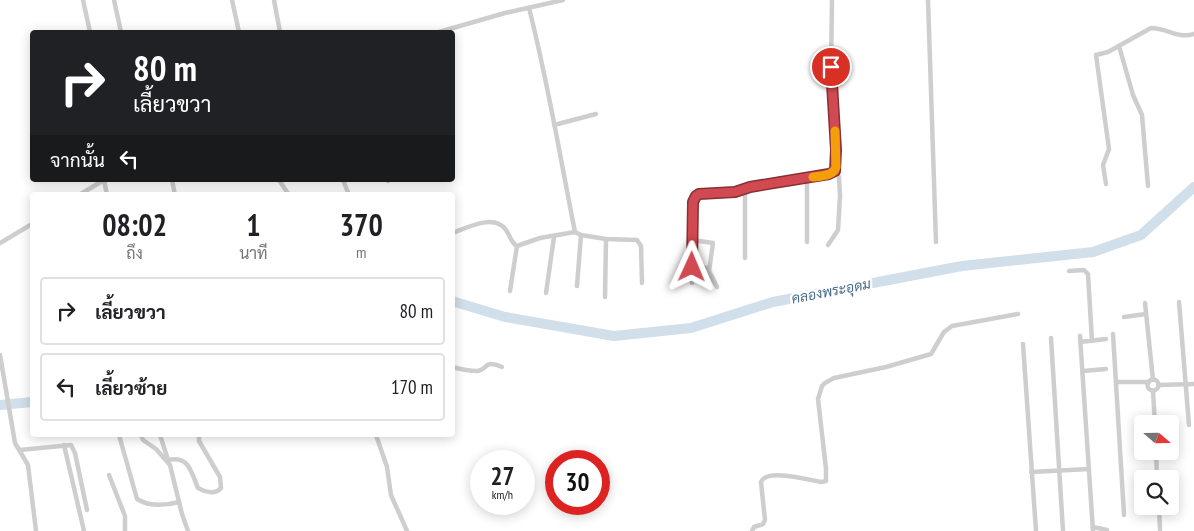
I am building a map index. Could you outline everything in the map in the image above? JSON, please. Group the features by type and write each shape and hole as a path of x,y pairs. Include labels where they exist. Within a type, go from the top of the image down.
{"street":[{"path":"83,0 90,30"},
{"path":"114,0 121,30"},
{"path":"232,0 239,30"},
{"path":"274,0 280,30"},
{"path":"446,30 549,2 563,0"},
{"path":"828,246 838,230 839,186 839,177 835,171 836,150 831,67 832,0"},
{"path":"928,0 936,242"},
{"path":"529,8 545,69 575,232"},
{"path":"1106,184 1103,166 1109,149 1096,55 1108,52 1151,28 1159,28 1179,36 1194,34"},
{"path":"1119,46 1133,95 1142,116 1148,186"},
{"path":"554,125 596,114"},
{"path":"692,283 693,202 696,196 699,194 735,192 807,179 835,171"},
{"path":"807,179 807,242"},
{"path":"84,192 101,182"},
{"path":"745,189 745,258"},
{"path":"455,232 484,223 494,222 504,227 513,244 517,246"},
{"path":"0,243 30,225"},
{"path":"517,246 540,238 575,232 581,235 606,238 634,239 639,241 641,246 642,283"},
{"path":"577,286 581,235"},
{"path":"546,293 554,237"},
{"path":"605,297 606,238"},
{"path":"693,240 713,243 709,268 711,276 718,287"},
{"path":"510,291 517,246"},
{"path":"692,267 709,268"},
{"path":"1069,271 1084,270 1088,274 1092,340"},
{"path":"1179,302 1189,425"},
{"path":"1145,303 1151,381 1148,388 1153,391"},
{"path":"752,531 754,527 763,524 765,520 762,478 766,476 793,476 822,482 826,481 818,400 822,386 825,383 834,378 886,367 932,354 944,332 952,326 1018,314"},
{"path":"1124,317 1146,314"},
{"path":"1114,334 1124,515"},
{"path":"1080,336 1093,529 1107,530"},
{"path":"1051,338 1063,531"},
{"path":"1080,342 1106,339"},
{"path":"1023,344 1036,531"},
{"path":"0,355 15,443 28,465 36,531"},
{"path":"455,368 476,371 482,370 487,364 491,363 502,367"},
{"path":"1082,371 1106,369"},
{"path":"1116,382 1157,381 1158,386"},
{"path":"1153,391 1158,386 1194,384"},
{"path":"1153,391 1154,415"},
{"path":"120,437 137,499 164,506 179,502"},
{"path":"142,437 168,460"},
{"path":"161,437 173,473 188,531"},
{"path":"168,460 177,458 186,463 198,488 208,492 220,490 222,484 220,477 199,441 199,437"},
{"path":"377,437 387,467 391,495 407,531"},
{"path":"64,446 84,531"},
{"path":"20,450 72,446 87,510"},
{"path":"1031,472 1089,469"},
{"path":"109,475 125,516 124,531"},
{"path":"1159,515 1159,531"}],"waterway":[{"name":"คลองพระอุดม","path":"455,302 505,317 614,336 691,328 773,302 962,266 1093,252 1141,235 1194,187"},
{"name":"คลองพระอุดม","path":"0,405 30,402"}],"slow traffic":[{"path":"813,177 835,171 835,131"}],"route":[{"path":"692,267 693,202 696,196 699,194 735,192 750,187 807,179 835,171 836,150 831,67"}]}
